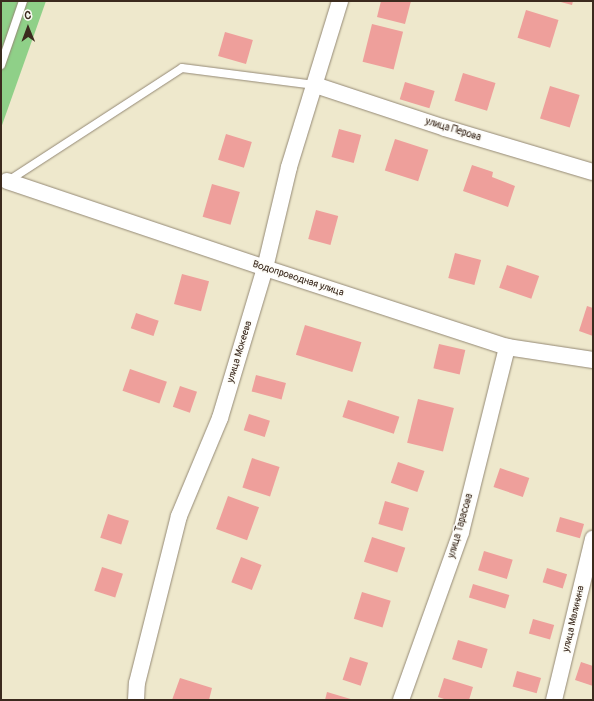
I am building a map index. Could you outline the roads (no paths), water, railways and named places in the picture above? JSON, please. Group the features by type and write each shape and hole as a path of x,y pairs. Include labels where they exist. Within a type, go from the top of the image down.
{"street":[{"name":"улица Мокеева","path":"136,700 137,683 179,516 220,418 265,268 289,167 340,1"},
{"name":"улица Перова","path":"315,85 445,128 593,172"},
{"name":"Водопроводная улица","path":"4,183 507,347 593,360"},
{"name":"улица Тарасова","path":"402,700 462,532 507,347"},
{"name":"улица Малинина","path":"554,700 593,539"}],"lane":[{"path":"1,65 23,1"},
{"path":"4,183 182,68 315,85"}]}
